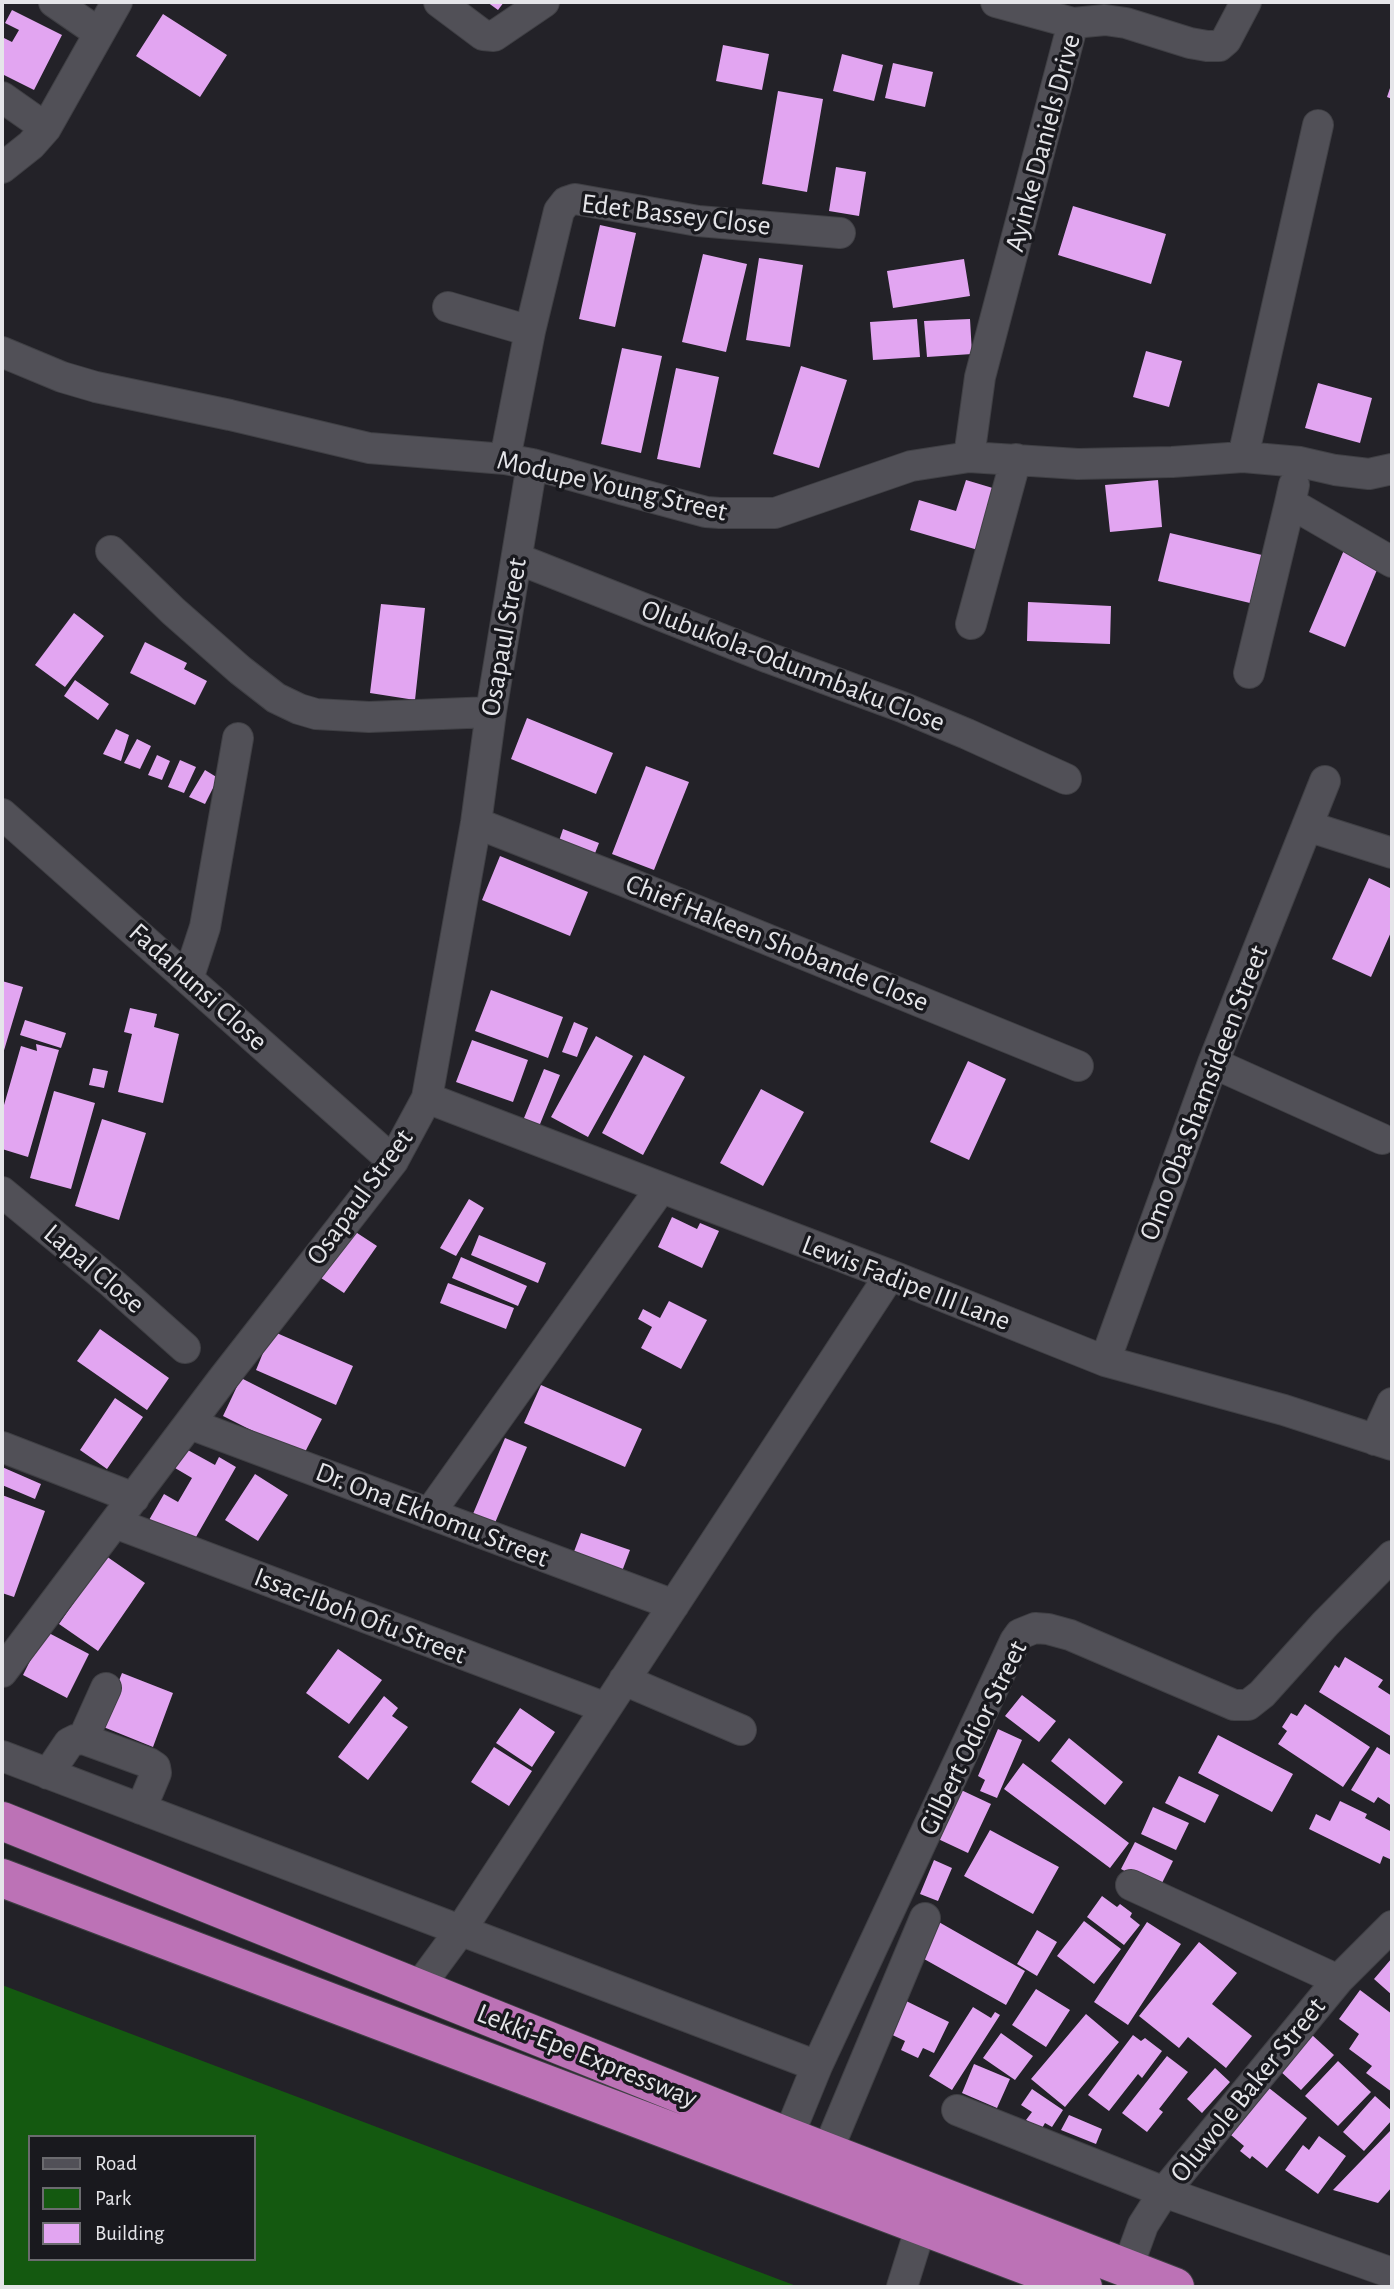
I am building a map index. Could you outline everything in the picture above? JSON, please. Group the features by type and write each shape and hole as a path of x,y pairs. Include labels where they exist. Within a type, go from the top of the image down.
{"highway":[{"name":"Lekki-Epe Expressway","path":"2,1821 788,2137 1175,2287"},
{"name":"Lekki-Epe Expressway","path":"2,1878 1083,2287"}],"street":[{"path":"54,2 99,33"},
{"path":"2,168 31,145 46,128 117,2"},
{"path":"439,2 484,35 494,36 544,2"},
{"path":"996,2 1073,23"},
{"name":"Ayinke Daniels Drive","path":"969,457 980,377 1073,23 1105,20 1126,23 1190,43 1219,46 1229,37 1246,2"},
{"path":"2,97 46,128"},
{"path":"1243,457 1318,125"},
{"name":"Edet Bassey Close","path":"519,461 530,331 562,206 571,200 698,221 840,233"},
{"path":"448,307 530,331"},
{"name":"Modupe Young Street","path":"2,352 62,377 96,387 369,448 519,461 706,512 745,515 775,513 911,466 969,457 1078,464 1243,457 1300,462 1369,474 1392,469"},
{"path":"971,624 1016,459"},
{"name":"Osapaul Street","path":"2,1672 222,1380 393,1161 427,1098 476,823 491,712 518,559 519,461"},
{"path":"1249,673 1300,462"},
{"path":"1290,503 1392,562"},
{"path":"111,551 240,670 276,698 299,709 316,714 369,717 491,712"},
{"name":"Olubukola-Odunmbaku Close","path":"518,559 769,658 902,707 1066,779"},
{"path":"188,979 205,927 239,738"},
{"name":"Omo Oba Shamsideen Street","path":"1105,1361 1213,1063 1325,781"},
{"name":"Fadahunsi Close","path":"2,814 393,1161"},
{"name":"Chief Hakeen Shobande Close","path":"476,823 1077,1066"},
{"path":"1307,826 1392,853"},
{"path":"1213,1063 1382,1139"},
{"name":"Lewis Fadipe III Lane","path":"427,1098 890,1275 1105,1361 1284,1410 1384,1442"},
{"path":"429,1514 662,1188"},
{"name":"Lapal Close","path":"2,1192 112,1283 185,1348"},
{"path":"418,1989 460,1931 890,1275"},
{"path":"1384,1442 1392,1404"},
{"name":"Dr. Ona Ekhomu Street","path":"190,1424 674,1605"},
{"path":"2,1447 134,1498"},
{"name":"Issac-Iboh Ofu Street","path":"115,1524 606,1708"},
{"name":"Gilbert Odior Street","path":"788,2137 817,2066 1020,1634 1035,1628 1070,1635 1234,1705 1248,1704 1262,1695 1325,1624 1392,1556"},
{"path":"624,1680 741,1730"},
{"path":"83,1739 106,1688"},
{"path":"48,1774 69,1743 83,1739 155,1767 156,1773 141,1809"},
{"path":"2,1756 817,2066"},
{"path":"1131,1885 1338,1980"},
{"path":"827,2152 925,1918"},
{"name":"Oluwole Baker Street","path":"1127,2269 1143,2225 1164,2192 1338,1980 1392,1926"},
{"path":"957,2110 1164,2192 1392,2273"},
{"path":"902,2287 921,2226"}],"green space":[{"path":"2,1985 799,2287 2,2287"}],"building":[{"path":"487,2 504,2 498,10"},
{"path":"12,10 62,35 34,90 2,74 2,37 12,42 19,30 5,23"},
{"path":"163,14 227,55 200,97 136,56"},
{"path":"723,45 769,54 762,90 716,81"},
{"path":"842,54 883,65 874,101 833,91"},
{"path":"893,63 933,72 925,107 885,98"},
{"path":"1392,82 1392,99 1387,97"},
{"path":"778,91 823,99 807,192 762,184"},
{"path":"836,167 866,172 859,216 829,211"},
{"path":"1073,206 1166,234 1151,284 1058,255"},
{"path":"600,225 636,233 615,327 579,319"},
{"path":"703,254 747,264 726,352 682,342"},
{"path":"759,258 803,265 790,347 746,340"},
{"path":"964,259 970,296 893,308 887,271"},
{"path":"917,319 920,357 873,360 870,322"},
{"path":"970,319 972,354 927,357 924,321"},
{"path":"622,348 662,356 641,453 601,444"},
{"path":"1146,351 1182,361 1169,407 1133,397"},
{"path":"801,366 847,380 819,468 773,454"},
{"path":"676,368 719,377 700,468 657,459"},
{"path":"1318,383 1372,398 1360,443 1305,428"},
{"path":"966,480 996,489 978,550 910,530 919,500 956,511"},
{"path":"1158,480 1162,527 1110,532 1105,485"},
{"path":"1170,533 1262,555 1250,603 1158,581"},
{"path":"1344,550 1379,565 1345,647 1309,632"},
{"path":"1028,602 1111,606 1110,644 1027,641"},
{"path":"381,604 425,608 415,700 370,693"},
{"path":"74,613 104,636 65,687 35,665"},
{"path":"145,642 187,663 184,669 207,681 195,705 130,673"},
{"path":"75,680 109,704 98,720 64,696"},
{"path":"527,718 613,753 596,794 511,759"},
{"path":"116,729 129,735 121,761 103,754"},
{"path":"137,739 151,746 140,769 124,763"},
{"path":"157,755 170,761 162,780 148,775"},
{"path":"180,760 196,767 184,793 168,787"},
{"path":"646,766 689,782 654,870 612,854"},
{"path":"205,770 218,778 205,804 189,797"},
{"path":"563,829 599,843 592,861 557,847"},
{"path":"500,856 588,892 570,936 482,900"},
{"path":"1369,878 1392,889 1392,930 1371,977 1332,959"},
{"path":"2,981 23,987 2,1057"},
{"path":"491,990 563,1017 548,1058 475,1031"},
{"path":"130,1008 157,1014 154,1027 179,1034 163,1103 118,1092 132,1034 124,1032"},
{"path":"25,1020 66,1033 61,1048 20,1035"},
{"path":"574,1022 588,1028 577,1057 562,1052"},
{"path":"596,1036 633,1056 588,1137 551,1117"},
{"path":"472,1040 528,1060 513,1102 456,1082"},
{"path":"36,1044 59,1050 28,1157 2,1149 2,1112 21,1046 37,1051"},
{"path":"644,1055 685,1077 643,1155 602,1133"},
{"path":"968,1061 1006,1079 969,1160 930,1142"},
{"path":"93,1068 108,1071 104,1088 89,1085"},
{"path":"544,1069 560,1075 538,1129 522,1123"},
{"path":"761,1089 804,1112 763,1186 720,1163"},
{"path":"54,1091 95,1103 71,1189 30,1178"},
{"path":"102,1119 146,1133 119,1220 75,1206"},
{"path":"469,1199 484,1208 456,1256 440,1248"},
{"path":"672,1217 697,1229 700,1223 719,1231 702,1268 658,1247"},
{"path":"351,1229 377,1246 344,1293 318,1276"},
{"path":"479,1235 546,1263 538,1283 471,1255"},
{"path":"461,1257 527,1286 518,1306 452,1278"},
{"path":"448,1283 514,1308 506,1329 440,1303"},
{"path":"669,1301 707,1320 681,1369 641,1348 652,1327 638,1319 643,1309 660,1318"},
{"path":"100,1329 169,1378 147,1410 77,1361"},
{"path":"272,1331 353,1366 336,1405 256,1370"},
{"path":"241,1378 322,1419 303,1456 223,1416"},
{"path":"541,1385 642,1429 625,1467 524,1423"},
{"path":"115,1398 143,1417 107,1469 80,1450"},
{"path":"505,1438 527,1447 492,1530 470,1521"},
{"path":"186,1449 215,1465 219,1457 236,1467 192,1544 149,1520 164,1494 178,1502 192,1478 175,1468"},
{"path":"2,1467 41,1484 35,1499 2,1485"},
{"path":"255,1474 288,1495 258,1541 225,1520"},
{"path":"2,1495 45,1511 14,1597 2,1593"},
{"path":"581,1533 630,1550 621,1574 572,1557"},
{"path":"106,1556 145,1583 98,1651 59,1624"},
{"path":"45,1631 89,1654 67,1698 23,1675"},
{"path":"338,1649 382,1680 349,1724 306,1693"},
{"path":"1345,1657 1383,1680 1378,1687 1392,1696 1392,1737 1319,1692 1335,1665 1339,1668"},
{"path":"122,1673 173,1693 153,1747 101,1726"},
{"path":"1022,1695 1056,1721 1039,1742 1005,1716"},
{"path":"384,1696 398,1708 392,1716 408,1727 368,1780 338,1757"},
{"path":"1305,1704 1370,1747 1343,1787 1278,1744 1287,1731 1282,1727 1291,1713 1297,1716"},
{"path":"520,1708 555,1732 532,1767 496,1743"},
{"path":"998,1729 1022,1740 997,1798 980,1791 985,1780 978,1776"},
{"path":"1218,1735 1293,1774 1272,1812 1198,1773"},
{"path":"1069,1738 1123,1782 1105,1805 1051,1761"},
{"path":"494,1747 532,1771 509,1806 471,1782"},
{"path":"1377,1747 1392,1756 1392,1806 1378,1797 1374,1803 1351,1790"},
{"path":"1023,1763 1129,1843 1110,1868 1004,1789"},
{"path":"1179,1776 1219,1795 1205,1823 1165,1803"},
{"path":"959,1789 991,1804 968,1853 936,1838"},
{"path":"1340,1801 1367,1814 1365,1818 1392,1832 1392,1860 1383,1856 1380,1864 1309,1829 1316,1814 1330,1821"},
{"path":"1153,1807 1189,1823 1176,1850 1141,1834"},
{"path":"990,1830 1059,1867 1033,1914 964,1876"},
{"path":"1135,1842 1173,1861 1159,1889 1121,1869"},
{"path":"934,1860 952,1868 938,1901 920,1894"},
{"path":"1102,1896 1117,1907 1120,1904 1132,1913 1130,1917 1140,1925 1124,1945 1087,1917"},
{"path":"937,1921 1025,1971 1006,2005 917,1955"},
{"path":"1084,1921 1121,1949 1094,1984 1057,1956"},
{"path":"1147,1922 1181,1944 1128,2025 1094,2002"},
{"path":"1037,1930 1057,1942 1037,1976 1017,1964"},
{"path":"1199,1942 1237,1973 1212,2004 1252,2036 1226,2068 1188,2037 1179,2048 1139,2016"},
{"path":"1392,1958 1392,1995 1374,1979"},
{"path":"1036,1989 1070,2010 1046,2047 1012,2025"},
{"path":"1360,1990 1392,2014 1392,2092 1366,2073 1372,2066 1349,2049 1359,2034 1339,2019"},
{"path":"898,1997 949,2022 934,2053 923,2048 918,2058 901,2050 905,2041 882,2030"},
{"path":"973,2007 991,2018 995,2012 1000,2015 952,2090 929,2076"},
{"path":"1086,2014 1119,2042 1065,2107 1031,2079"},
{"path":"1001,2033 1033,2056 1015,2080 983,2058"},
{"path":"1133,2035 1141,2041 1145,2038 1162,2051 1142,2078 1138,2074 1109,2111 1088,2095"},
{"path":"1312,2035 1334,2055 1301,2090 1280,2071"},
{"path":"1167,2056 1188,2072 1159,2109 1163,2112 1147,2132 1122,2113"},
{"path":"1338,2061 1371,2092 1338,2126 1305,2096"},
{"path":"974,2064 1010,2079 997,2108 962,2093"},
{"path":"1215,2068 1230,2082 1202,2113 1187,2099"},
{"path":"1269,2088 1307,2118 1267,2168 1252,2156 1250,2159 1240,2151 1244,2146 1231,2135"},
{"path":"1032,2089 1063,2110 1052,2127 1045,2123 1041,2130 1026,2120 1032,2112 1021,2105"},
{"path":"1375,2096 1392,2111 1392,2120 1364,2151 1343,2132"},
{"path":"1069,2115 1102,2129 1096,2144 1061,2130"},
{"path":"1390,2131 1392,2187 1378,2203 1333,2190"},
{"path":"1319,2136 1346,2156 1318,2194 1285,2170 1303,2145 1309,2150"}]}
